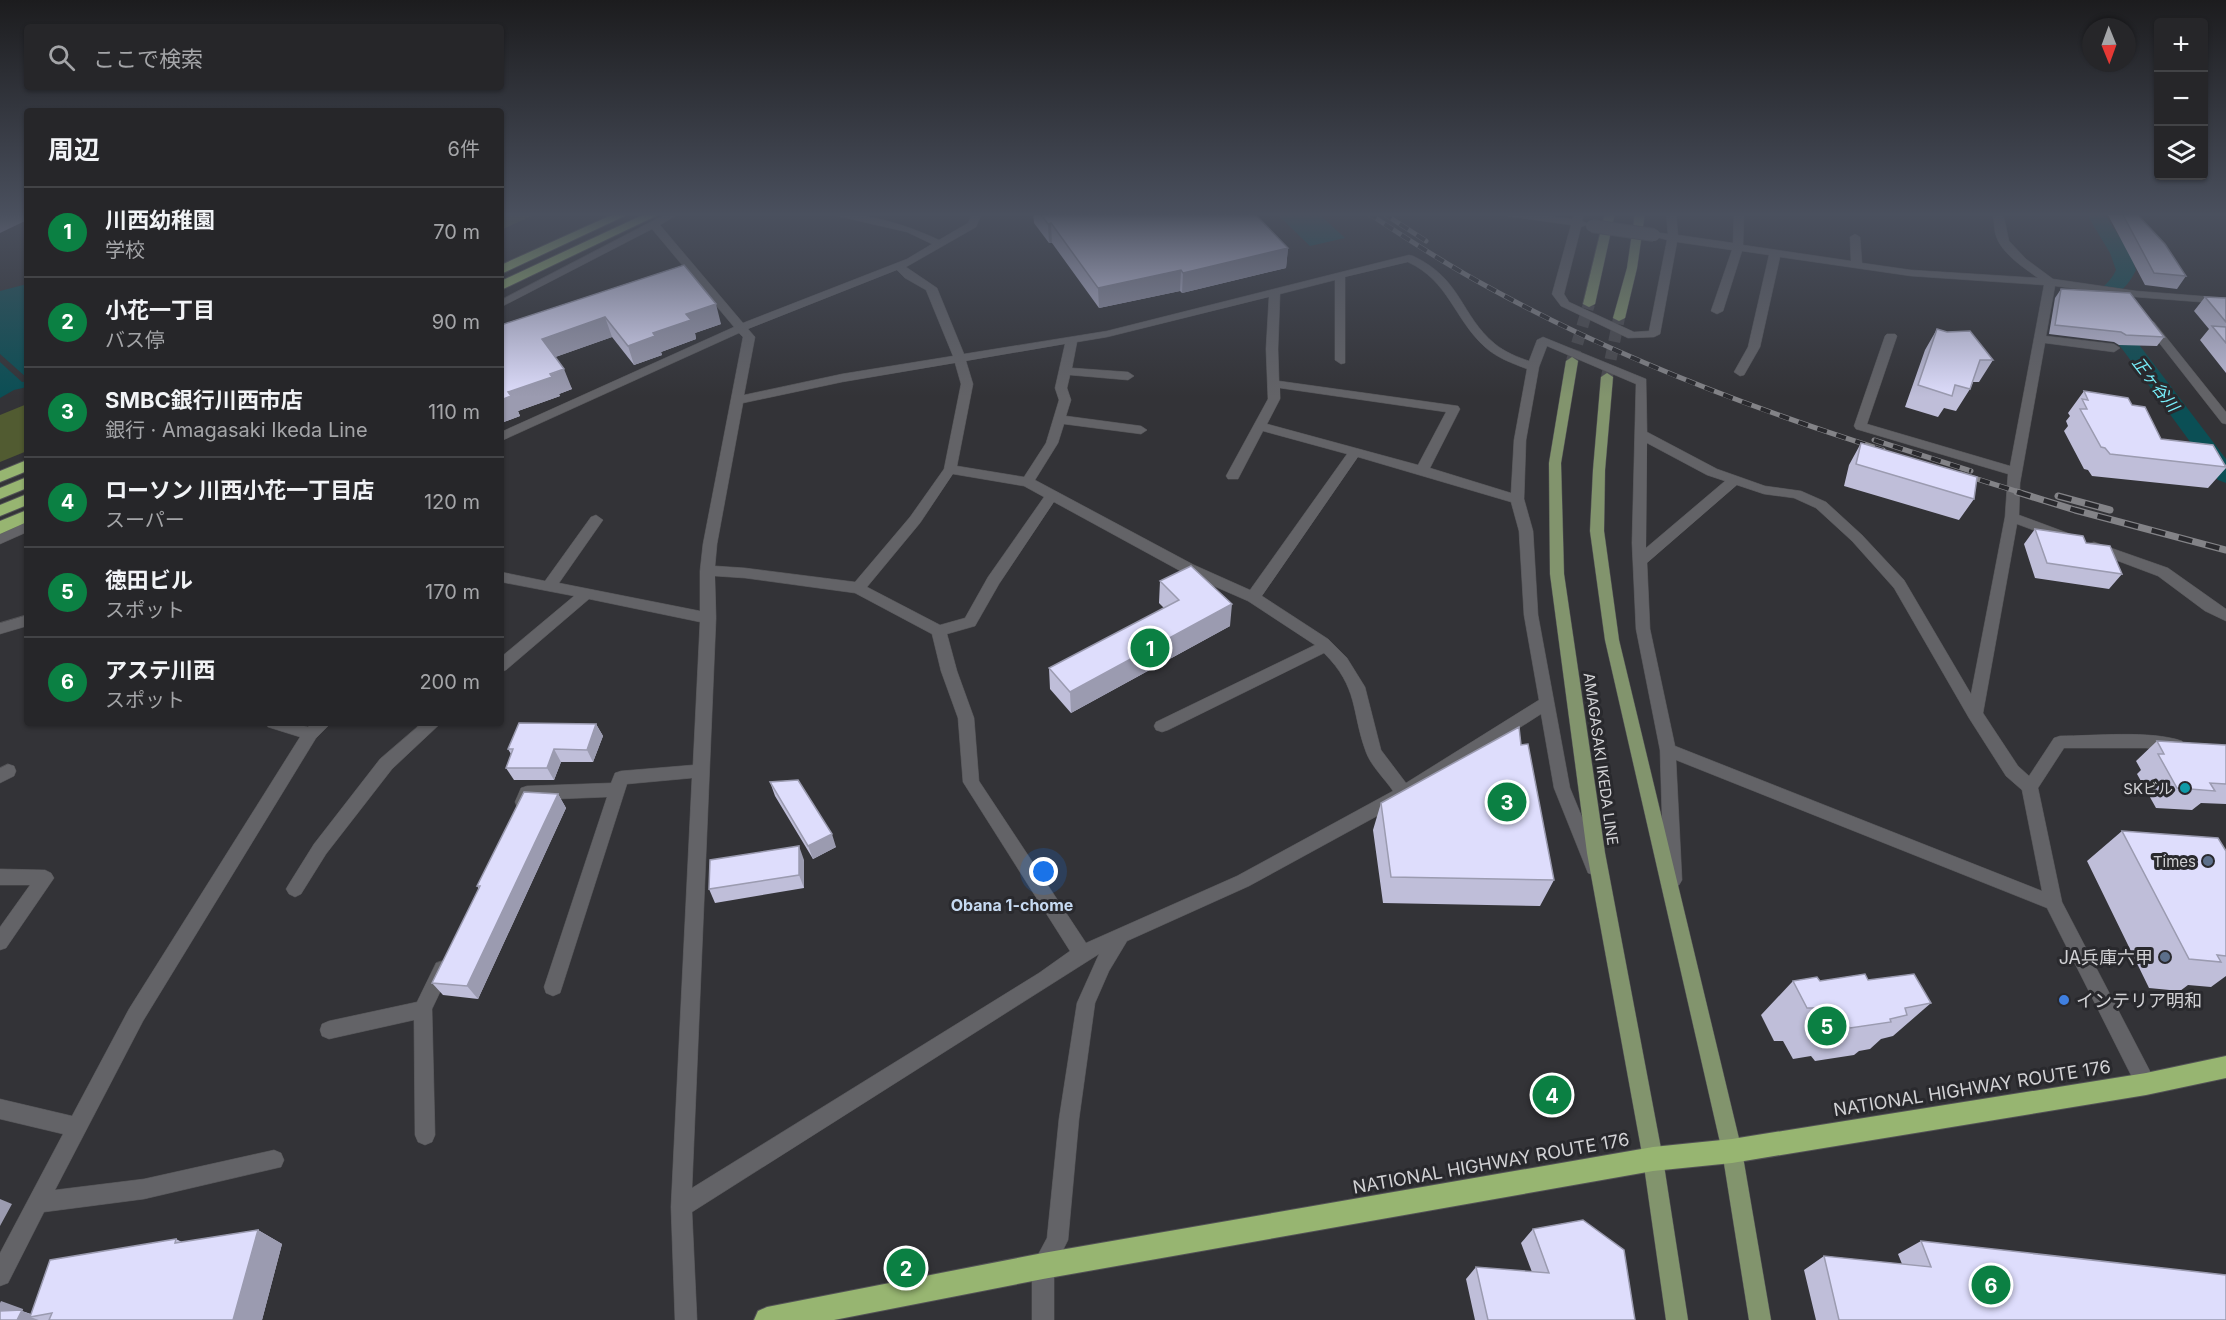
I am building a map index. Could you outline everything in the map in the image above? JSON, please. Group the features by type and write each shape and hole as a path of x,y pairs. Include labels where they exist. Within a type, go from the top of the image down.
{"highway":[{"path":"504,286 527,275"},
{"path":"0,477 24,466"},
{"path":"0,494 24,483"},
{"path":"0,511 24,500"},
{"path":"0,528 24,516"},
{"name":"NATIONAL HIGHWAY ROUTE 176","path":"767,1320 1043,1266 1653,1159 1732,1151 2146,1084 2226,1067"}],"main road":[{"path":"1589,304 1597,275"},
{"path":"1618,318 1630,275"},
{"name":"AMAGASAKI IKEDA LINE","path":"1572,361 1555,463 1557,574 1603,890 1653,1159 1677,1320"},
{"name":"AMAGASAKI IKEDA LINE","path":"1607,376 1599,470 1597,531 1612,640 1732,1151 1760,1320"}],"street":[{"path":"504,302 554,275"},
{"path":"686,1320 681,1207 709,618 707,571 710,544 749,337 699,275"},
{"path":"504,436 741,328 877,275"},
{"path":"858,588 915,520 950,469 967,384 959,357 930,288 908,275"},
{"path":"736,401 842,378 1107,334 1340,275 1341,360"},
{"path":"1434,275 1456,296 1476,331 1488,344 1512,359 1533,367"},
{"path":"1563,275 1558,294 1565,304 1632,336 1654,334 1666,275"},
{"path":"1717,311 1729,275"},
{"path":"1740,372 1754,347 1770,275"},
{"path":"1936,275 2050,282 2130,293 2226,301"},
{"path":"2041,275 2050,282"},
{"path":"1975,714 2012,518 2012,495 2050,282"},
{"path":"1233,476 1274,399 1272,349 1275,291"},
{"path":"2130,293 2132,301 2226,420"},
{"path":"1891,336 1860,426 2016,472"},
{"path":"2039,338 2060,343 2114,348"},
{"path":"1027,482 1052,443 1065,400 1061,388 1072,340"},
{"path":"1603,890 1562,788 1531,615 1526,531 1517,499 1520,440 1533,367 1543,340 1642,382 1640,561 1643,629 1668,750 1674,902"},
{"path":"1065,371 1128,376"},
{"path":"1275,384 1454,409 1422,470"},
{"path":"1059,420 1141,430"},
{"path":"1260,426 1356,451 1517,499"},
{"path":"1641,434 1712,472 1764,490 1796,494 1821,505 1857,538 1899,585 1975,714 2012,771 2030,787 2053,903 2146,1084"},
{"path":"1253,597 1356,451"},
{"path":"950,469 1027,482 1189,569 1253,597 1326,646 1342,662 1357,687 1374,752 1404,793"},
{"path":"1640,561 1735,480"},
{"path":"707,571 745,573 858,588 939,631 970,622 993,582 1052,495"},
{"path":"2012,518 2163,572 2226,616"},
{"path":"549,586 596,520"},
{"path":"0,539 24,527"},
{"path":"504,578 709,618"},
{"path":"504,663 586,594"},
{"path":"0,629 24,621"},
{"path":"939,631 949,670 966,718 970,782 1082,953"},
{"path":"1162,726 1326,646"},
{"path":"681,1207 1046,979 1082,953 1243,881 1404,793 1548,702"},
{"path":"0,1275 136,1015 317,728 300,726"},
{"path":"295,889 320,849 386,764 430,726"},
{"path":"2030,787 2060,742 2146,742 2192,747"},
{"path":"1668,750 2053,903"},
{"path":"553,987 621,778 700,771"},
{"path":"517,815 527,793 617,790"},
{"path":"0,877 45,878 0,942"},
{"path":"1043,1320 1043,1266 1057,1240 1069,1119 1086,1003 1102,966 1121,935"},
{"path":"425,1136 423,1009 449,955"},
{"path":"329,1030 423,1009"},
{"path":"0,1109 76,1128"},
{"path":"37,1203 144,1189 274,1161"}],"green space":[{"path":"24,405 24,452 0,462 0,415"}],"water":[{"path":"24,285 24,375 0,354 0,291"},
{"path":"0,362 24,382 24,388 14,390 0,398"}],"building":[{"path":"655,275 692,275 716,304 686,314 691,320 653,333 655,336 628,346 605,317 542,339 564,369 550,374 552,377 508,392 511,396 504,399 504,324"},
{"path":"1088,275 1160,275 1098,288"},
{"path":"2061,289 2130,293 2164,337 2126,335 2121,332 2055,325"},
{"path":"2205,297 2226,298 2226,322"},
{"path":"2212,326 2226,327 2226,343"},
{"path":"1937,329 1947,332 1970,331 1993,360 1980,360 1970,389 1955,385 1952,396 1918,385"},
{"path":"2084,391 2128,398 2132,405 2145,407 2161,439 2213,445 2226,467 2110,454 2101,447 2080,409 2087,409 2082,399 2088,400"},
{"path":"1861,443 1977,477 1974,499 1856,464"},
{"path":"2035,529 2083,536 2086,543 2110,546 2122,574 2047,563"},
{"path":"1191,566 1232,604 1070,692 1049,668 1179,600 1160,581"},
{"path":"519,723 596,724 587,750 554,749 547,768 506,768 513,749 508,749"},
{"path":"1519,727 1521,745 1528,744 1554,880 1391,877 1381,803"},
{"path":"2157,741 2226,745 2226,784 2210,783 2215,791 2177,788 2158,754 2164,754"},
{"path":"798,780 832,834 808,846 770,782"},
{"path":"524,792 558,794 467,986 432,983 480,886 477,886"},
{"path":"2122,831 2218,838 2226,851 2226,956 2217,955 2221,962 2189,959"},
{"path":"799,846 799,875 709,889 710,860"},
{"path":"1865,974 1868,980 1914,974 1931,1003 1905,1008 1907,1015 1890,1019 1891,1022 1850,1028 1845,1023 1827,1026 1815,1008 1807,1008 1793,981 1817,977 1820,981"},
{"path":"1583,1220 1624,1250 1635,1320 1488,1320 1476,1267 1549,1273 1533,1229"},
{"path":"258,1230 233,1320 49,1320 52,1313 30,1317 50,1260 176,1239 175,1243"},
{"path":"1921,1241 2226,1275 2226,1320 1839,1320 1824,1256 1931,1267"},
{"path":"22,1310 17,1320 0,1320 0,1311"}],"waterway":[{"name":"正ヶ谷川","path":"2124,275 2120,283 2106,293 2097,304 2099,309 2130,346 2226,475"}],"tunnel":[{"path":"1572,361 1589,304"},
{"path":"1607,377 1619,318"}],"railway":[{"path":"1466,275 1535,312 1632,358 1731,398 1883,450"},
{"path":"1874,440 1971,471"},
{"path":"1961,474 2022,493"},
{"path":"2017,492 2075,510 2226,550"},
{"path":"2058,496 2110,510"}],"place":[{"name":"川西幼稚園","path":"1150,648"},
{"name":"SKビル","path":"2185,788"},
{"name":"SMBC銀行川西市店","path":"1507,802"},
{"name":"Times","path":"2208,861"},
{"name":"JA兵庫六甲","path":"2165,957"},
{"name":"インテリア明和","path":"2064,1000"},
{"name":"徳田ビル","path":"1827,1026"},
{"name":"ローソン 川西小花一丁目店","path":"1552,1095"},
{"name":"小花一丁目","path":"906,1268"},
{"name":"アステ川西","path":"1991,1285"}],"district":[{"name":"Obana 1-chome","path":"1012,905"}]}
